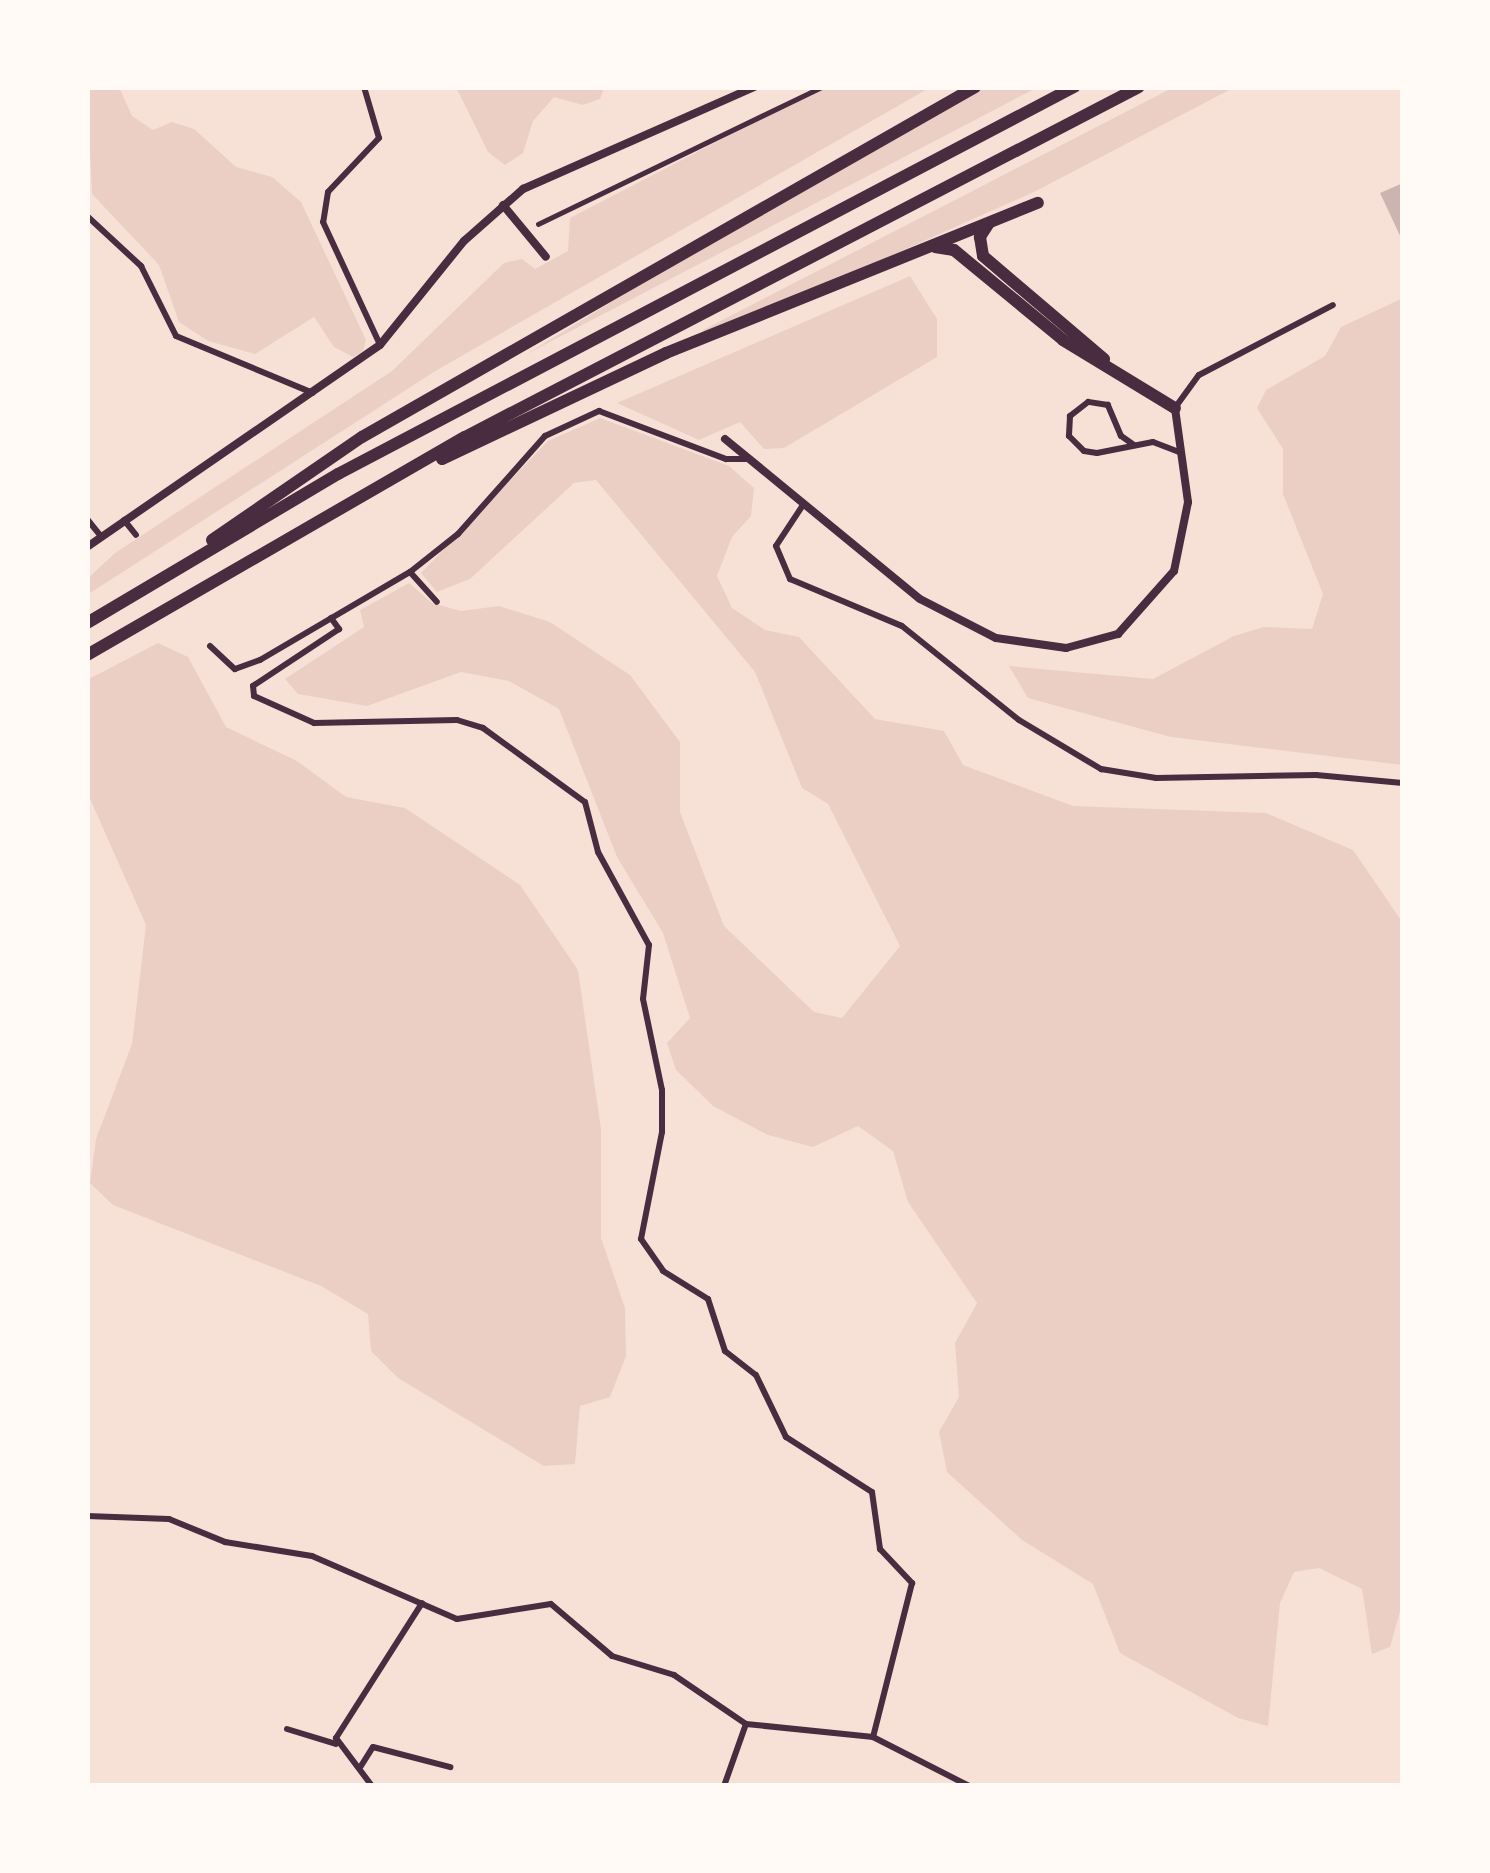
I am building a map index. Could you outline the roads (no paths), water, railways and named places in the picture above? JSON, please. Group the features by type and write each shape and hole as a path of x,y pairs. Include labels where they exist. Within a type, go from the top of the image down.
{"highway":[{"path":"122,602 362,437 975,87"},
{"path":"87,622 338,474 1074,87"},
{"path":"87,655 274,543 1138,87"},
{"path":"274,543 579,391 1038,203"},
{"path":"989,222 980,237 983,256 1086,346 1175,408"},
{"path":"931,248 954,250 1089,359 1175,408"}],"street":[{"path":"364,87 379,138 328,192 323,222 380,345"},
{"path":"87,547 380,345 503,205 584,156 754,87"},
{"path":"538,224 821,87"},
{"path":"503,205 546,257"},
{"path":"87,216 141,266 176,336 314,393"},
{"path":"725,439 896,583 958,620 1033,648 1066,648 1118,634 1174,572 1186,527 1175,408 1199,375 1333,304"},
{"path":"1135,445 1121,436 1108,405 1088,402 1070,416 1069,436 1084,452 1163,443 1180,453"},
{"path":"210,646 235,669 410,572 458,534 545,436 599,411 726,459 746,459"},
{"path":"803,505 776,546 790,579 902,626 1019,720 1101,769 1142,778 1403,783"},
{"path":"87,519 101,536"},
{"path":"124,520 136,535"},
{"path":"410,572 437,602"},
{"path":"331,618 339,629 253,686 254,696 314,723 458,720 483,728 585,802 598,852 649,945 643,1000 662,1090 662,1132 641,1240 663,1271 708,1299 725,1351 756,1376 786,1438 872,1492 880,1549 908,1571 910,1593 873,1737"},
{"path":"87,1516 170,1519 225,1542 312,1556 457,1619 551,1604 612,1656 674,1676 746,1724 873,1737 969,1786"},
{"path":"336,1744 422,1603"},
{"path":"724,1786 746,1724"},
{"path":"287,1730 336,1744 362,1766 371,1786"},
{"path":"362,1766 373,1747 450,1767"}]}
